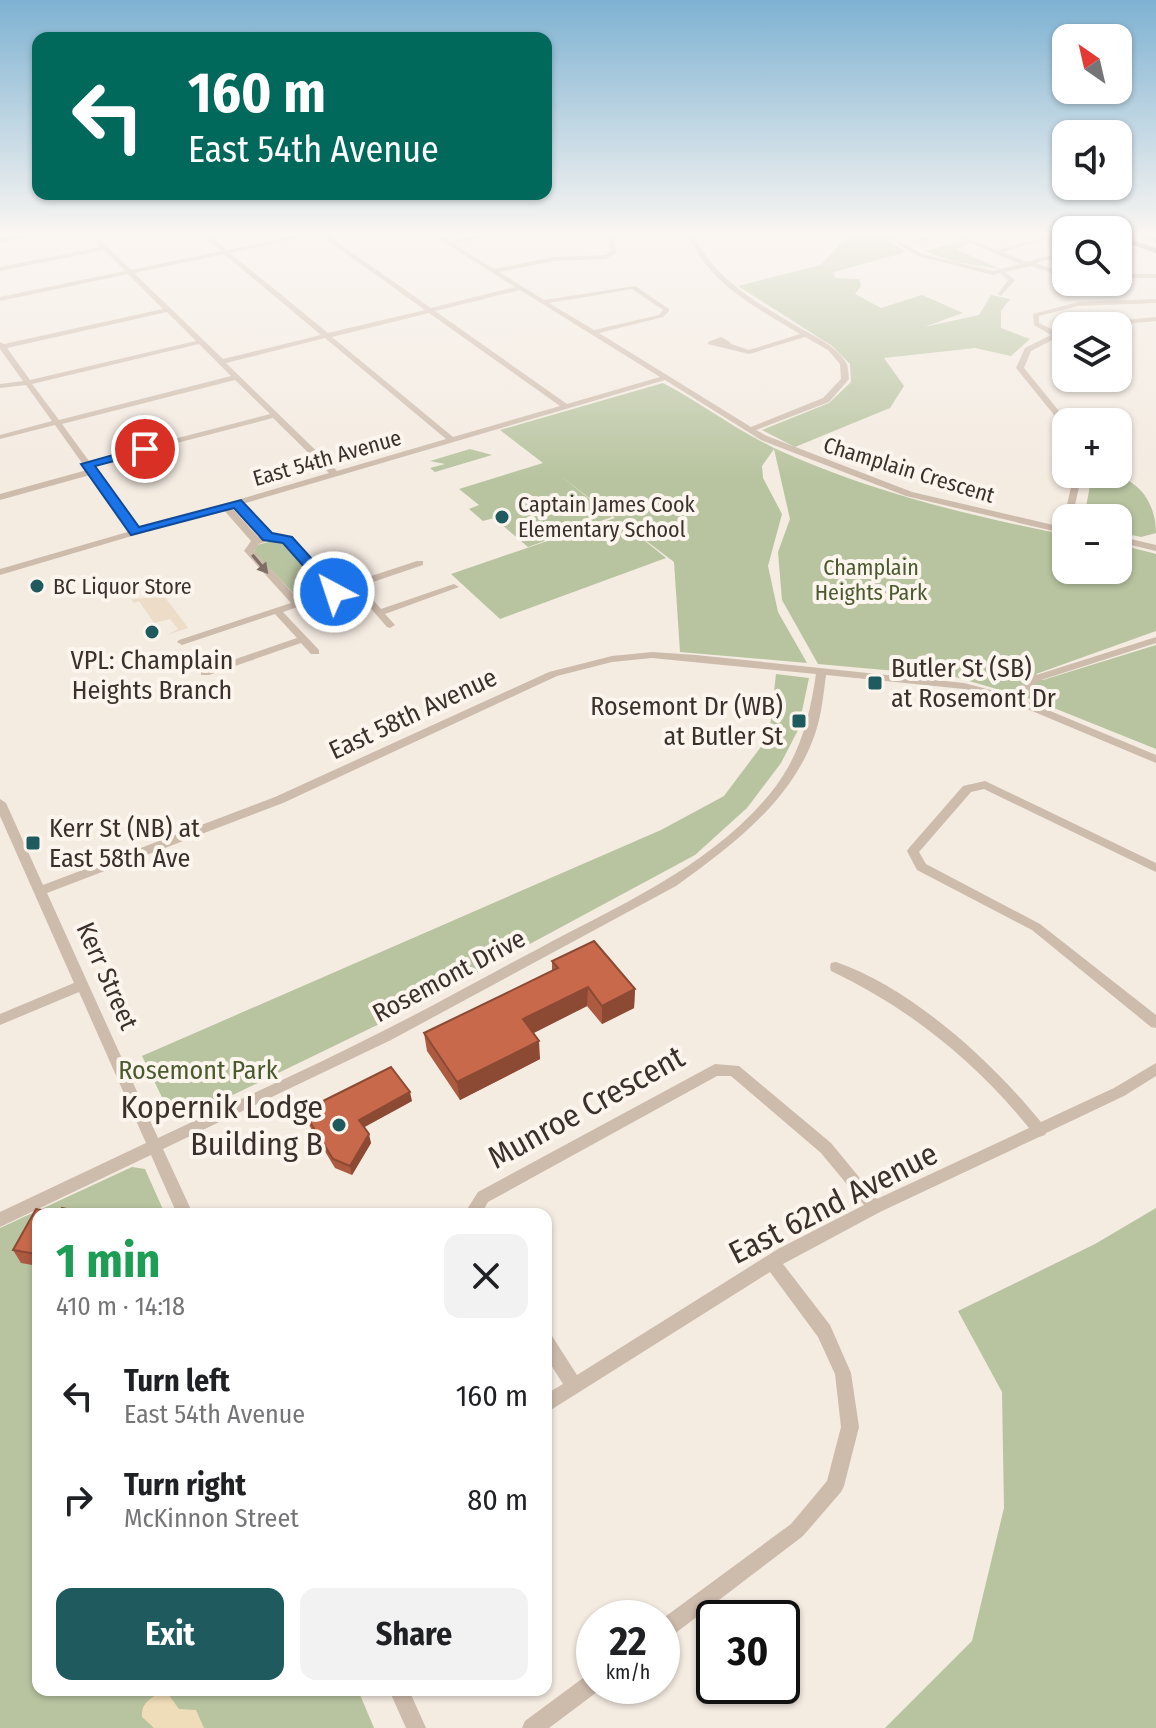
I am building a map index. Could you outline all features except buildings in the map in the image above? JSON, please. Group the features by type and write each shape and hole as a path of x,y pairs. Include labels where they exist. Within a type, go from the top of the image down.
{"street":[{"path":"136,532 1,346 142,316"},
{"path":"174,316 335,474"},
{"path":"303,316 452,440"},
{"path":"221,362 408,316"},
{"path":"439,316 566,406"},
{"name":"Champlain Crescent","path":"564,316 749,430 815,460 897,490 1052,526"},
{"path":"592,333 654,316"},
{"path":"749,430 826,400 843,384 846,373 841,359 779,316"},
{"path":"1035,316 1036,324 1052,332"},
{"path":"1132,321 1156,319"},
{"path":"725,345 749,352 807,334"},
{"path":"1052,336 1028,350 1020,362 1023,375 1052,408"},
{"path":"0,386 201,342"},
{"path":"0,437 236,377"},
{"name":"East 54th Avenue","path":"0,572 663,378"},
{"path":"0,497 275,415"},
{"path":"236,503 268,537"},
{"path":"225,506 256,541"},
{"path":"298,604 249,551 256,541 268,537 287,539 334,592"},
{"path":"1132,542 1156,548"},
{"path":"182,642 420,563"},
{"path":"355,585 390,625"},
{"path":"381,612 454,587"},
{"path":"277,611 315,652"},
{"path":"205,673 303,639"},
{"path":"1012,699 1037,678 1156,640"},
{"name":"East 58th Avenue","path":"40,891 279,800 553,674 589,663 652,655 934,681 1012,699 1156,759"},
{"name":"Rosemont Drive","path":"0,1220 386,1036 672,883 713,855 754,818 786,780 815,717 821,671"},
{"path":"1156,868 985,785 967,789 913,851 921,867 1036,927 1156,1023"},
{"name":"Kerr Street","path":"0,803 182,1208"},
{"path":"836,967 901,1004 952,1041 1040,1131"},
{"path":"0,1020 83,985"},
{"name":"East 62nd Avenue","path":"552,1400 772,1262 875,1207 1040,1131 1156,1069"},
{"name":"Munroe Crescent","path":"476,1208 483,1197 715,1070 734,1070 826,1148 875,1207"},
{"path":"680,1618 797,1530 835,1486 850,1427 843,1373 824,1331 772,1262"},
{"path":"552,1351 574,1386"},
{"path":"532,1728 576,1695"},
{"path":"402,1696 416,1728"}],"green space":[{"path":"784,316 956,316 924,327 976,316 1001,316 1001,328 1030,339 1011,356 975,348 884,358 904,386 890,408 795,447 762,430 829,403 851,382 850,364 832,346"},
{"name":"Champlain Heights Park","path":"663,383 760,441 845,477 954,510 1052,532 1052,584 1132,584 1132,548 1156,554 1156,631 1036,674 1043,680 1156,645 1156,749 1034,700 952,676 818,664 782,600 778,552 790,519 774,449 762,466 763,478 782,514 768,566 778,612 807,663 680,652 674,562 628,527 666,558 500,619 451,574 615,518 561,476 612,517 528,547 494,518 483,521 469,509 479,505 459,489 543,463 500,430"},
{"path":"470,449 492,455 435,472 430,468 445,464 430,461"},
{"path":"1132,483 1148,500 1156,533 1141,537 1132,535 1132,504 1087,504 1090,488 1132,488"},
{"path":"276,540 285,542 322,582 325,586 321,592 296,596 254,552 257,545"},
{"name":"Rosemont Park","path":"776,674 809,678 798,730 781,763 747,808 695,855 402,1013 181,1120 172,1118 142,1056 661,830 724,796 769,736"},
{"path":"132,1167 145,1169 162,1208 43,1208"},
{"path":"1156,1208 1156,1728 885,1728 972,1641 1004,1508 1002,1392 958,1311 1095,1244"},
{"path":"32,1213 32,1696 361,1696 374,1728 0,1728 0,1228"}],"sand":[{"path":"169,1696 179,1709 196,1710 204,1728 154,1728 142,1717 146,1702 152,1697"}],"shaded area":[{"path":"160,591 188,628 167,635 178,629 170,619 154,623 139,601 134,603 131,599 146,598"}],"place":[{"name":"Captain James Cook Elementary School","path":"502,517"},
{"name":"BC Liquor Store","path":"37,586"},
{"name":"VPL: Champlain Heights Branch","path":"152,632"},
{"name":"Butler St (SB) at Rosemont Dr","path":"875,683"},
{"name":"Rosemont Dr (WB) at Butler St","path":"799,721"},
{"name":"Kerr St (NB) at East 58th Ave","path":"33,843"},
{"name":"Kopernik Lodge Building B","path":"339,1125"}],"route":[{"path":"145,449 87,464 136,532 236,503 268,537 287,539 334,592"}]}
